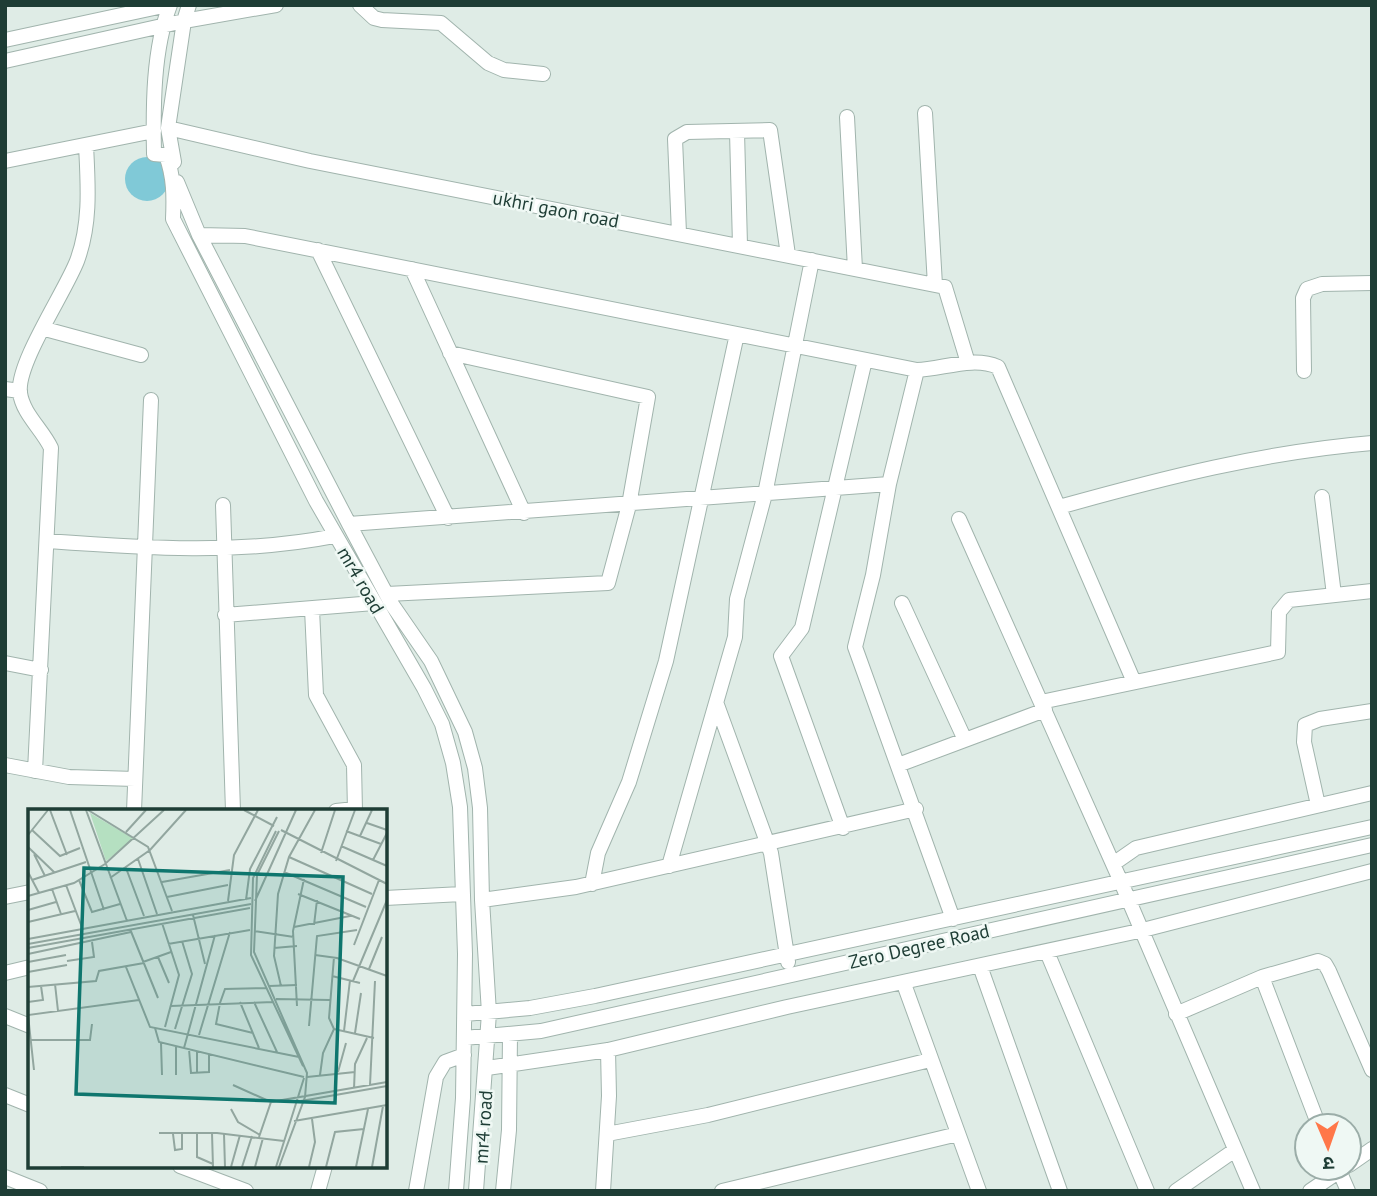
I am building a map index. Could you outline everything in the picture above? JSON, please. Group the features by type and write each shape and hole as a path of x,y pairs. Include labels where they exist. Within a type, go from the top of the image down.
{"street":[{"name":"mr4 road","path":"169,5 162,26 161,129 177,182 199,235 349,524 387,594 431,661 465,732 475,768 480,808 489,1013 476,1191"},
{"path":"5,40 169,5"},
{"name":"mr4 road","path":"190,5 184,21 155,154 166,155 171,169 174,187 173,219 335,536 442,724 458,785 465,1014 456,1191"},
{"path":"5,61 184,21 276,5"},
{"path":"360,5 374,18 382,20 441,23 488,63 504,70 543,74"},
{"path":"925,113 940,286 968,363"},
{"path":"848,117 855,269"},
{"path":"5,161 161,129"},
{"name":"ukhri gaon road","path":"161,129 940,286"},
{"path":"679,233 674,139 687,132 770,130 788,255"},
{"path":"737,132 740,245"},
{"path":"34,771 51,448 39,425 26,413 12,390 45,329 77,260 89,210 86,145"},
{"path":"199,235 245,236 917,370 968,363 988,363 998,367 1134,682"},
{"path":"318,250 449,518"},
{"path":"669,866 735,637 737,599 765,494 811,260"},
{"path":"412,270 524,513"},
{"path":"1304,371 1303,298 1307,289 1322,284 1372,283"},
{"path":"45,329 141,355"},
{"path":"592,884 598,853 629,782 666,661 737,334"},
{"path":"387,594 608,583 629,505 648,397 450,353"},
{"path":"844,828 782,656 802,628 865,360"},
{"path":"917,370 888,484 873,575 855,647 916,809 953,919"},
{"path":"134,809 151,400"},
{"path":"1059,508 1235,461 1302,449 1372,443"},
{"path":"349,524 888,484"},
{"path":"1322,498 1334,595"},
{"path":"223,505 233,809"},
{"path":"959,519 1113,864 1139,931 1253,1191"},
{"path":"47,541 145,548 224,549 291,545 335,536"},
{"path":"898,765 1043,706 1134,682 1278,652 1279,612 1289,600 1372,591"},
{"path":"225,615 374,603"},
{"path":"902,603 964,740"},
{"path":"312,609 316,695 354,765 355,809"},
{"path":"5,663 41,670"},
{"path":"717,705 768,843 789,974"},
{"path":"1318,805 1304,742 1305,725 1320,719 1372,711"},
{"path":"5,765 69,777 135,779"},
{"path":"1113,864 1136,848 1372,793"},
{"path":"482,900 592,884 844,828 916,809"},
{"path":"487,1068 608,1050 787,1007 980,967 1139,931 1372,869 1366,828"},
{"name":"Zero Degree Road","path":"465,1014 489,1013 595,996 1366,828"},
{"name":"Zero Degree Road","path":"464,1038 488,1038 541,1031 1368,846"},
{"path":"5,897 28,892"},
{"path":"387,898 462,894"},
{"path":"1046,952 1147,1191"},
{"path":"1176,1014 1262,978 1308,963 1325,964 1372,1070"},
{"path":"5,973 28,967"},
{"path":"980,967 1060,1191"},
{"path":"1262,978 1314,1112"},
{"path":"904,984 979,1191"},
{"path":"5,1017 28,1025"},
{"path":"503,1191 509,1130 510,1035"},
{"path":"603,1191 608,1050"},
{"path":"416,1191 436,1077 445,1062 464,1055"},
{"path":"607,1134 708,1115 930,1059"},
{"path":"5,1095 28,1104"},
{"path":"722,1191 958,1134"},
{"path":"1176,1191 1235,1150"},
{"path":"190,1168 211,1172 246,1191"},
{"path":"318,1191 324,1168"},
{"path":"5,1177 40,1191"}],"water":[{"path":"147,157 162,164 169,179 162,194 147,201 132,194 125,179 132,164"}]}
